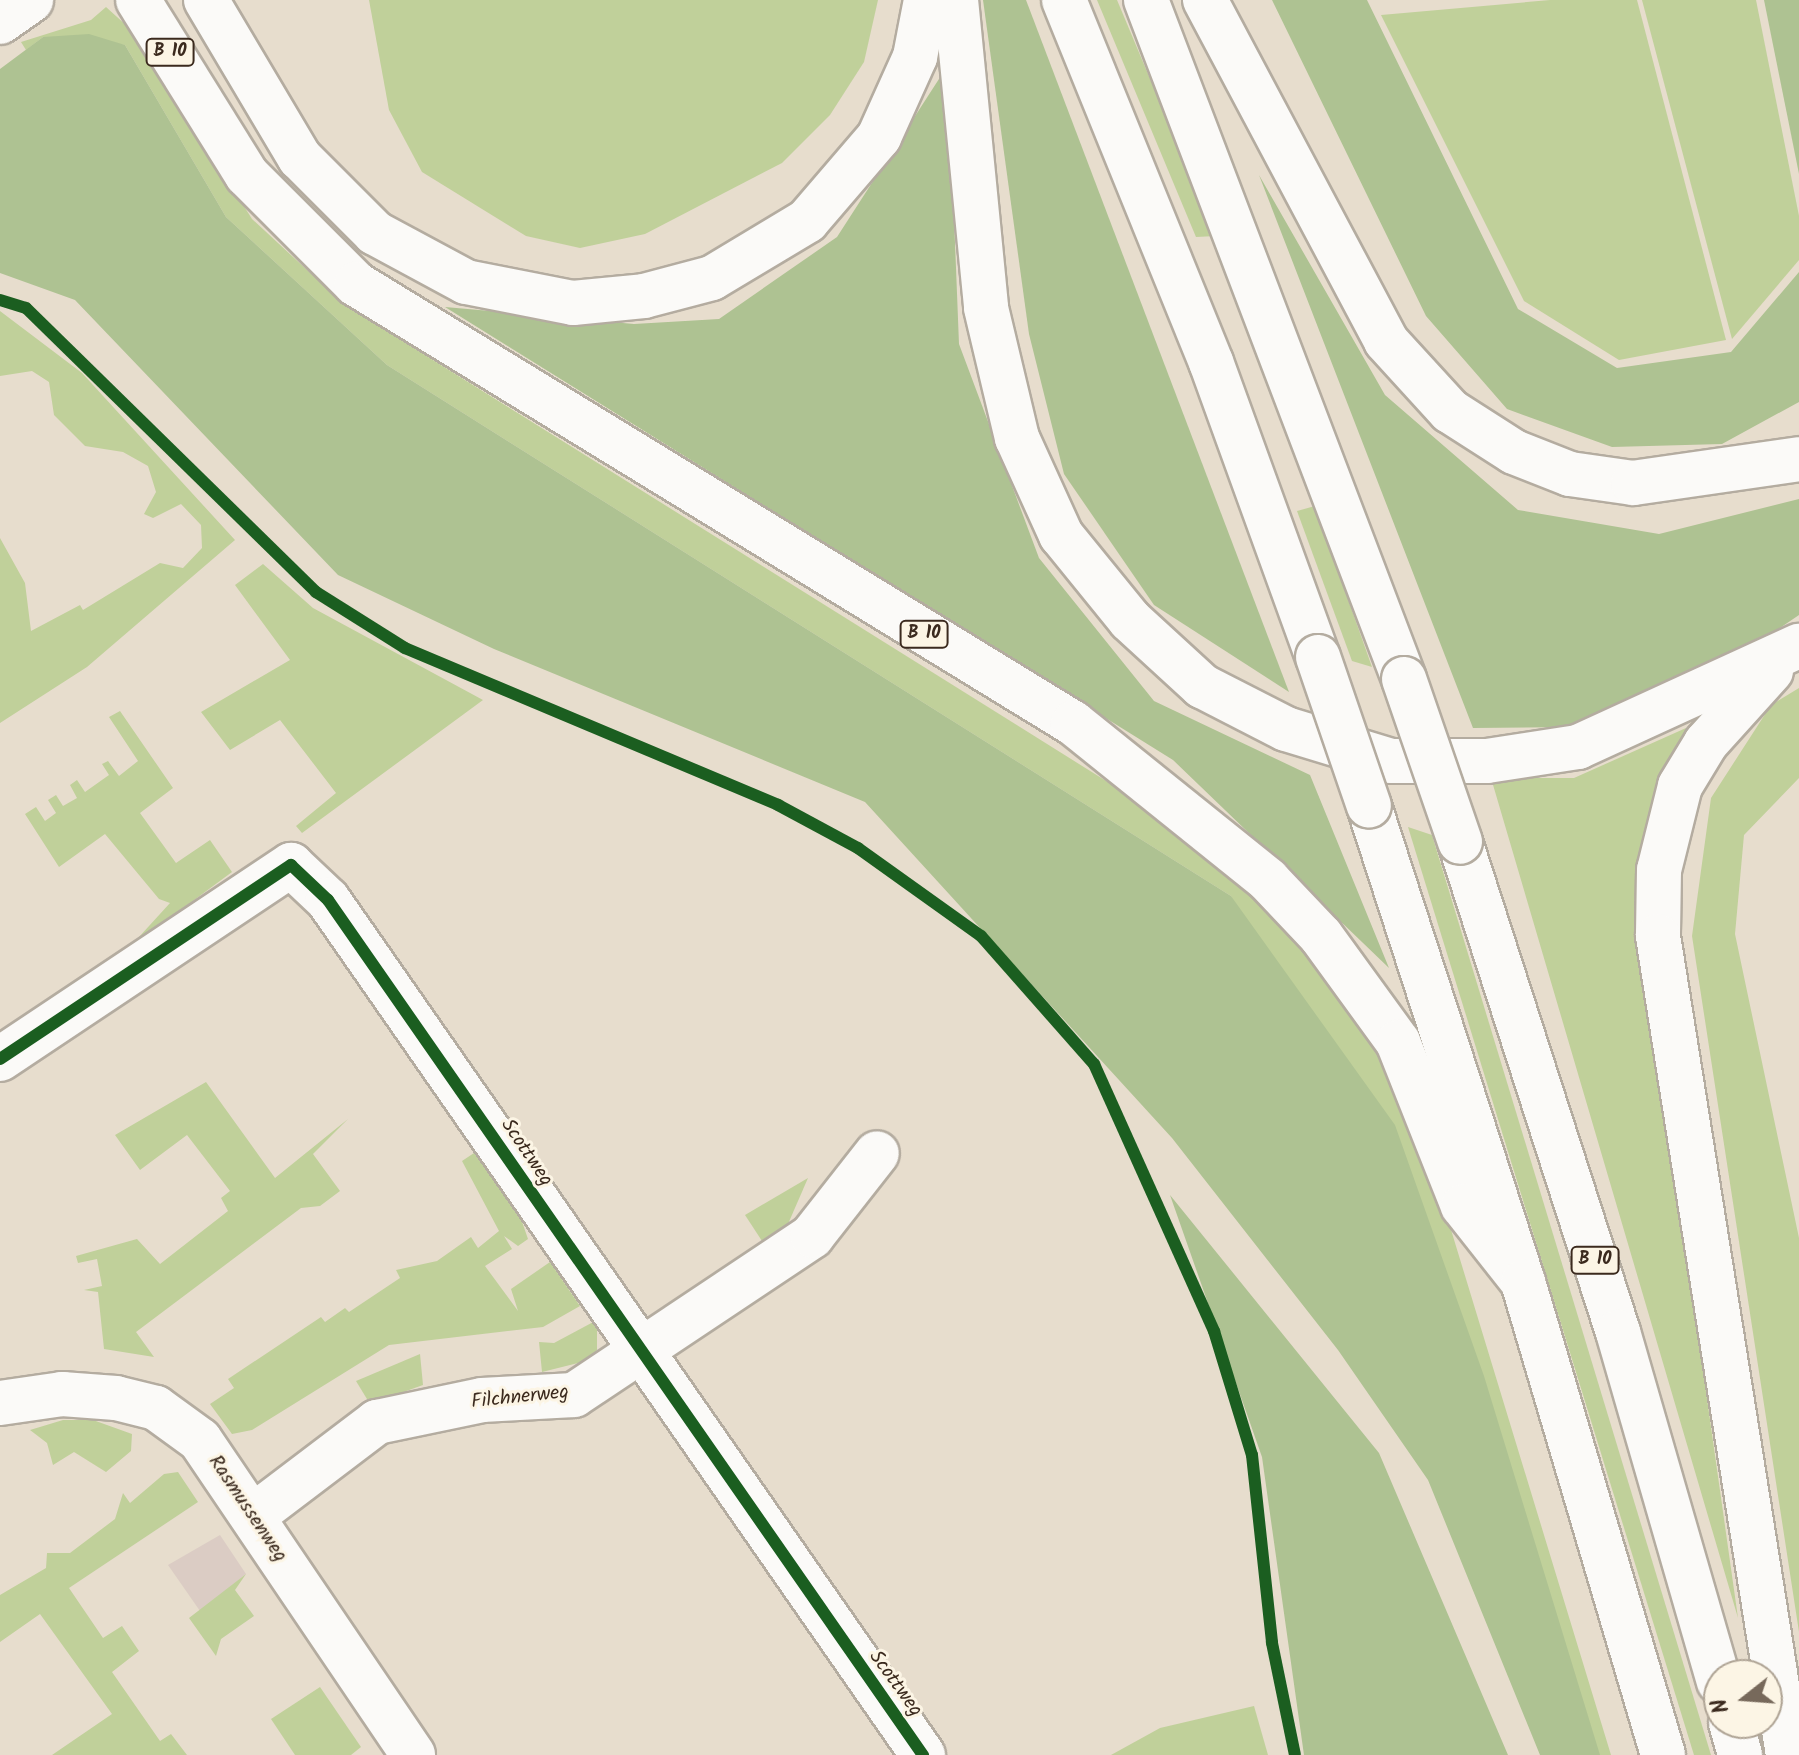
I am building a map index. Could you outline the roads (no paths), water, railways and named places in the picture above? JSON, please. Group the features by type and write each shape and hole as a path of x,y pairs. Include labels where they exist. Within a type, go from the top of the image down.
{"main road":[{"path":"0,22 31,0"},
{"name":"B 10","path":"138,0 247,175 356,284 1073,723 1268,880 1321,936 1398,1042 1463,1206 1523,1282"},
{"path":"206,0 300,158 375,233 466,282 573,303 644,296 712,278 807,221 879,137 915,57 926,0"},
{"path":"956,0 986,308 1017,438 1061,535 1130,620 1202,686 1286,729 1391,761 1487,761 1578,747 1790,652"},
{"name":"B 10","path":"1064,0 1211,362 1369,806 1523,1282 1663,1755"},
{"name":"B 10","path":"1146,0 1404,679 1460,842 1618,1332 1712,1659"},
{"path":"1205,0 1386,341 1450,411 1514,452 1570,474 1633,483 1799,459"},
{"path":"1724,470 1799,432"},
{"path":"1788,1755 1658,936 1659,870 1680,786 1706,743 1790,652"},
{"name":"Scottweg","path":"0,1059 291,865 328,900 640,1355 923,1755"},
{"name":"Filchnerweg","path":"253,1516 377,1422 482,1400 574,1395 640,1355 812,1236 877,1153"},
{"name":"Rasmussenweg","path":"0,1403 62,1394 156,1408 200,1440 413,1755"}]}
